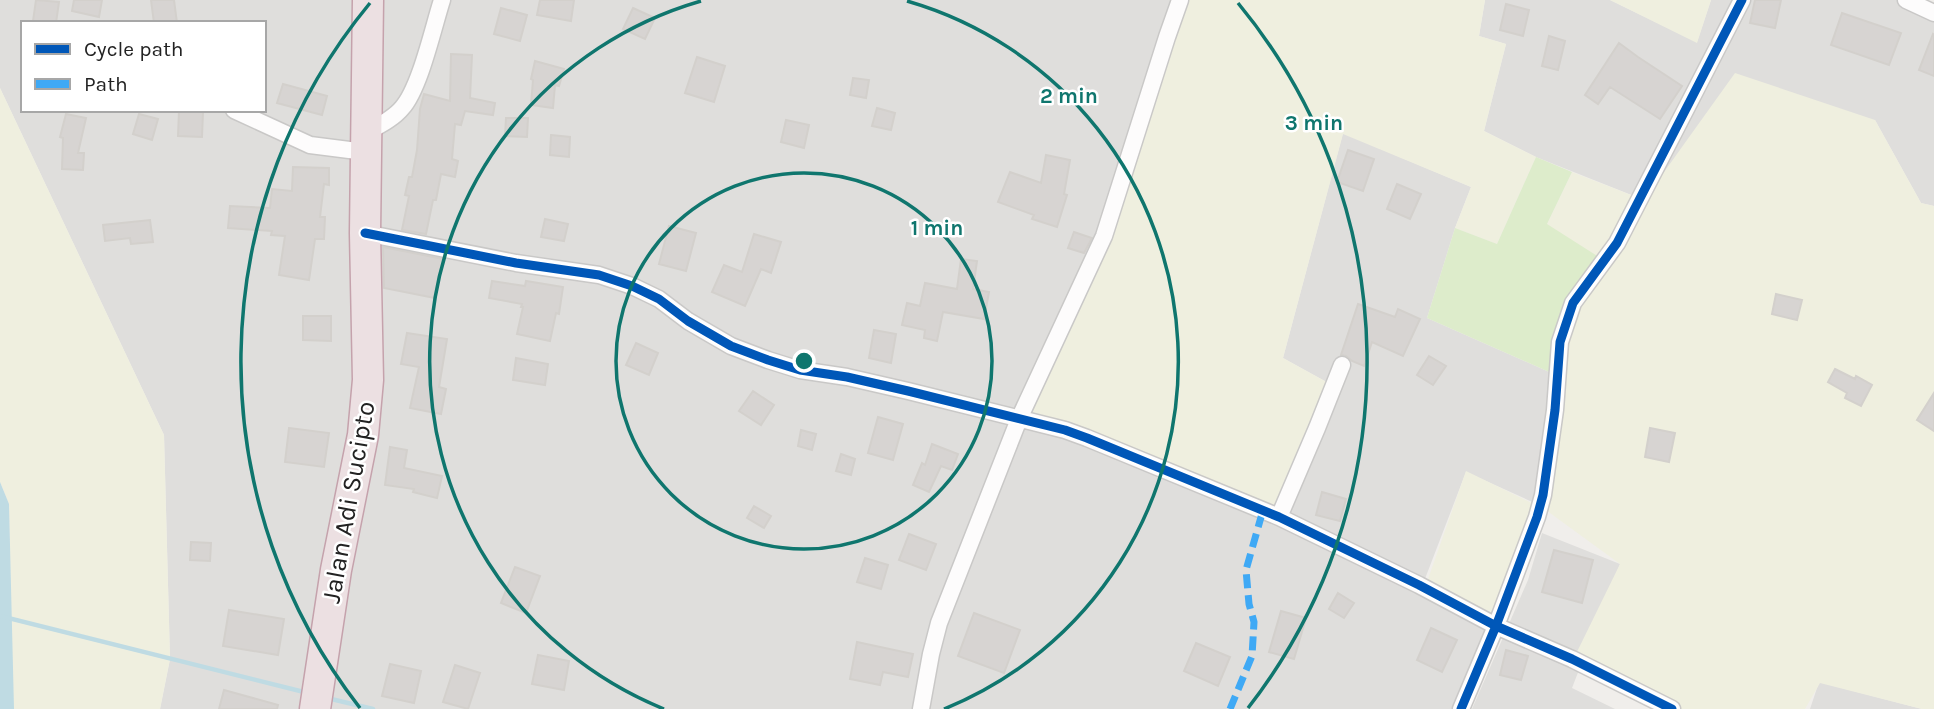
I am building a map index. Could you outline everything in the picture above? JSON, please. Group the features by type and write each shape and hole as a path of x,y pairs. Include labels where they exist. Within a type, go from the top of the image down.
{"highway":[{"name":"Jalan Adi Sucipto","path":"317,693 336,570 363,435 368,380 365,142 368,0"}],"street":[{"path":"238,112 310,145 365,142 403,107 422,66 442,0"},
{"path":"921,709 939,623 1019,419 1104,236 1180,0"},
{"path":"1461,709 1520,565 1542,495 1555,410 1560,342 1573,303 1617,243 1742,0"},
{"path":"1906,0 1934,13"},
{"path":"365,233 516,263 598,275 641,290 731,346 768,360 908,391 1065,430 1087,438 1279,517 1496,626 1572,659 1672,709"},
{"path":"1279,517 1342,365"}],"shaded area":[{"path":"0,0 1172,0 1158,37 1106,237 1020,418 1332,385 1283,358 1343,133 1471,187 1455,228 1427,318 1556,375 1539,505 1466,472 1423,584 1496,622 1458,709 160,709 170,659 164,435 0,88"},
{"path":"1485,0 1610,0 1697,42 1711,0 1898,0 1934,15 1934,206 1921,203 1875,120 1644,200 1536,157 1484,131 1506,44 1479,36"},
{"path":"1542,533 1620,564 1572,688 1615,709 1472,709 1528,580"},
{"path":"1819,682 1922,709 1810,709"}],"green space":[{"path":"1172,0 1485,0 1479,36 1506,44 1484,131 1536,157 1497,244 1455,228 1471,187 1343,134 1283,358 1332,385 1279,513 1020,418 1106,237 1158,37"},
{"path":"1610,0 1711,0 1697,43"},
{"path":"1735,73 1875,120 1921,203 1934,206 1934,709 1922,709 1820,683 1805,709 1681,709 1574,658 1620,564 1539,505 1556,375 1552,338 1565,303 1547,224 1572,172 1644,200"},
{"path":"0,88 164,435 170,659 160,709 13,709 9,504 0,482"},
{"path":"1536,157 1572,172 1547,224 1602,259 1565,303 1552,338 1556,375 1427,318 1455,228 1497,244"},
{"path":"1466,471 1536,505 1494,617 1427,582"}],"water":[{"path":"0,482 9,504 14,709 0,709"}],"building":[{"path":"36,0 59,2 56,21 33,21"},
{"path":"74,0 102,0 99,17 72,11"},
{"path":"151,0 174,0 177,21 154,21"},
{"path":"540,0 574,0 571,21 537,15"},
{"path":"1755,0 1781,0 1775,28 1750,23"},
{"path":"1506,4 1529,10 1523,36 1500,30"},
{"path":"501,8 527,15 520,41 494,34"},
{"path":"633,8 655,18 645,39 623,29"},
{"path":"1842,13 1901,33 1889,65 1831,45"},
{"path":"1934,35 1934,76 1919,70"},
{"path":"1549,36 1565,41 1558,70 1542,66"},
{"path":"1619,43 1682,86 1660,119 1610,87 1598,104 1585,95"},
{"path":"451,54 472,55 470,98 495,103 493,115 465,111 461,125 455,124 452,159 458,161 455,177 441,174 426,234 402,230 409,196 405,195 409,177 412,177 424,94 450,101"},
{"path":"697,57 725,66 714,102 685,93"},
{"path":"535,61 564,69 559,86 555,85 553,108 531,105 531,79"},
{"path":"853,78 869,80 866,98 850,95"},
{"path":"283,84 327,96 322,115 277,103"},
{"path":"877,108 895,113 891,130 872,126"},
{"path":"179,112 203,112 202,137 178,136"},
{"path":"66,114 86,118 78,153 84,153 83,170 62,169 63,138 60,137"},
{"path":"139,114 158,119 152,140 133,134"},
{"path":"506,118 528,118 527,137 505,136"},
{"path":"786,120 809,125 804,148 781,142"},
{"path":"551,135 570,137 569,157 550,155"},
{"path":"1348,150 1374,159 1363,191 1337,182"},
{"path":"1046,155 1070,160 1064,194 1067,195 1057,227 1032,219 1034,215 998,202 1010,172 1041,183"},
{"path":"293,167 329,168 329,185 324,184 320,217 325,217 324,239 315,239 309,280 279,275 285,236 271,235 272,231 228,228 230,206 270,208 272,189 292,191"},
{"path":"1397,184 1421,194 1410,219 1387,209"},
{"path":"545,219 568,224 564,241 541,237"},
{"path":"150,220 153,242 131,244 130,238 105,241 103,225"},
{"path":"669,226 696,233 686,271 659,264"},
{"path":"1074,232 1092,238 1084,253 1068,248"},
{"path":"754,234 781,242 771,273 761,269 745,306 712,292 724,265 742,272"},
{"path":"383,247 443,259 435,298 384,288"},
{"path":"961,259 977,261 973,289 989,292 984,319 943,312 937,341 924,338 925,330 902,325 907,303 920,306 925,283 957,289"},
{"path":"492,281 525,286 526,281 563,287 559,314 556,313 550,341 517,334 522,304 489,298"},
{"path":"1776,294 1802,300 1797,320 1772,314"},
{"path":"1358,304 1395,317 1398,309 1420,319 1403,356 1372,342 1364,366 1341,355"},
{"path":"303,316 331,316 331,341 303,340"},
{"path":"874,330 896,334 891,363 869,358"},
{"path":"407,333 447,339 439,387 446,389 441,414 410,408 419,367 401,364"},
{"path":"636,343 658,353 649,375 626,365"},
{"path":"1429,356 1446,366 1433,385 1417,375"},
{"path":"516,358 548,364 545,385 513,380"},
{"path":"1835,369 1872,385 1861,406 1845,398 1847,393 1828,382"},
{"path":"753,391 774,405 761,425 739,411"},
{"path":"1934,393 1934,431 1917,420"},
{"path":"878,417 903,424 893,460 868,453"},
{"path":"289,428 329,433 324,467 285,462"},
{"path":"1650,428 1675,433 1669,462 1645,457"},
{"path":"801,430 816,434 812,450 798,446"},
{"path":"932,444 958,454 952,470 941,466 929,492 913,485 922,463 925,465"},
{"path":"390,447 407,450 404,468 442,476 437,498 413,492 414,489 385,485"},
{"path":"841,454 855,459 851,475 836,471"},
{"path":"1322,492 1346,499 1340,521 1316,515"},
{"path":"754,506 771,516 764,528 747,518"},
{"path":"909,534 936,544 926,570 899,560"},
{"path":"191,542 211,543 210,561 190,560"},
{"path":"1554,550 1593,560 1582,603 1542,592"},
{"path":"865,558 888,565 881,589 857,582"},
{"path":"515,567 540,576 526,613 501,603"},
{"path":"1338,593 1354,603 1344,618 1329,609"},
{"path":"229,610 284,619 278,655 223,646"},
{"path":"1281,611 1306,618 1294,659 1269,652"},
{"path":"974,613 1020,630 1004,673 958,656"},
{"path":"1431,628 1457,640 1442,672 1417,660"},
{"path":"857,642 913,654 908,677 883,672 880,685 850,679"},
{"path":"1196,643 1230,657 1218,686 1184,671"},
{"path":"1506,650 1528,656 1521,680 1500,675"},
{"path":"538,655 569,661 564,690 532,684"},
{"path":"390,664 421,671 414,703 382,696"},
{"path":"455,665 480,673 468,709 443,702"},
{"path":"224,690 278,705 277,709 219,709"}],"waterway":[{"path":"0,616 308,693"},
{"path":"327,698 373,709"}],"marked path":[{"path":"1230,709 1252,656 1254,622 1249,604 1246,570 1263,510"}],"cycle path":[{"path":"1461,709 1537,517 1543,495 1555,410 1560,342 1573,303 1617,243 1742,0"},
{"path":"365,233 516,263 599,275 659,299 688,321 731,346 768,360 800,370 908,391 1065,430 1087,438 1279,517 1496,626 1572,659 1672,709"}]}
